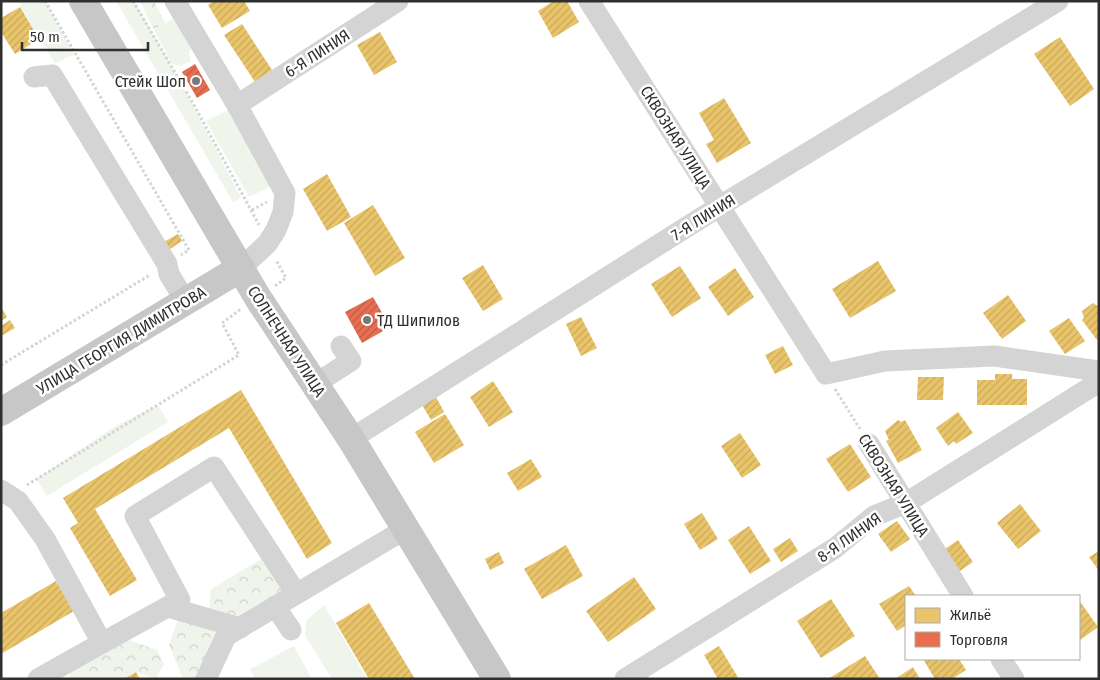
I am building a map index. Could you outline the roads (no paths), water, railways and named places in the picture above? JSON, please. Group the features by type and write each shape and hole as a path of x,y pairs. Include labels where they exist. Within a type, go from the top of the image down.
{"main road":[{"name":"СОЛНЕЧНАЯ УЛИЦА","path":"83,1 258,298 407,528 497,679"},
{"name":"УЛИЦА ГЕОРГИЯ ДИМИТРОВА","path":"1,412 241,268"}],"street":[{"path":"175,1 237,105 285,193 283,212 268,244 241,268"},
{"name":"6-Я ЛИНИЯ","path":"237,105 398,1"},
{"name":"СКВОЗНАЯ УЛИЦА","path":"589,1 826,374 885,361 994,356 1099,371"},
{"name":"7-Я ЛИНИЯ","path":"351,439 720,206 1058,1"},
{"path":"34,77 52,75 168,264 168,274 186,302"},
{"path":"315,384 351,362 341,346"},
{"name":"8-Я ЛИНИЯ","path":"625,679 835,548 874,516 906,504 1099,382"},
{"name":"СКВОЗНАЯ УЛИЦА","path":"869,444 962,595"},
{"path":"38,679 180,600 135,516 214,467 296,593"},
{"path":"6,493 18,501 45,539 102,643"},
{"path":"206,679 226,636 407,528"},
{"path":"274,606 291,630"},
{"path":"168,607 240,628"},
{"path":"1003,660 1014,679"}],"place":[{"name":"Стейк Шоп","path":"196,81"},
{"name":"ТД Шипилов","path":"367,320"}]}
